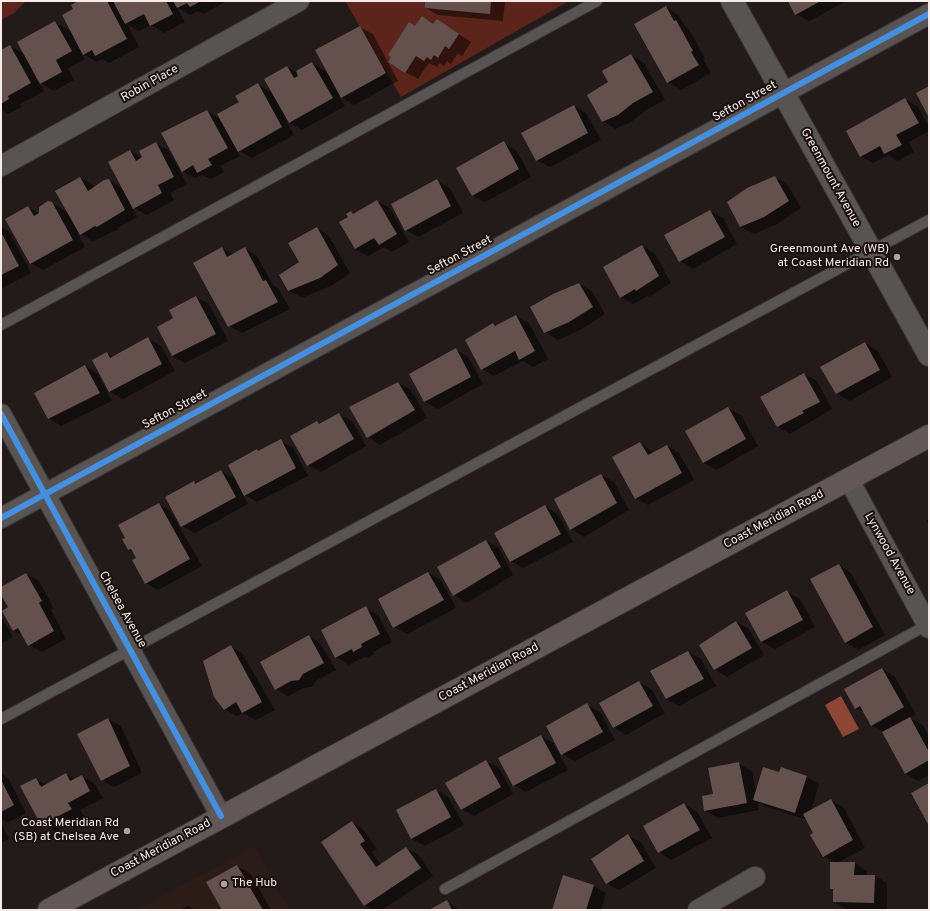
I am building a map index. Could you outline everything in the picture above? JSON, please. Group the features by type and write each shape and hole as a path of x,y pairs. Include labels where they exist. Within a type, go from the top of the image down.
{"main road":[{"name":"Coast Meridian Road","path":"49,910 929,436"}],"street":[{"name":"Robin Place","path":"1,166 299,1"},
{"name":"Greenmount Avenue","path":"732,1 929,355"},
{"name":"Sefton Street","path":"1,518 929,14"},
{"name":"Chelsea Avenue","path":"1,414 222,816"},
{"name":"Lynwood Avenue","path":"849,480 929,626"},
{"path":"698,910 755,877"}],"lane":[{"path":"1,325 597,1"},
{"path":"1,719 870,250 929,220"},
{"path":"445,889 929,626"}],"shaded area":[{"path":"1,1 26,1 14,13 1,20"},
{"path":"345,1 569,1 401,97"},
{"path":"841,696 859,729 843,737 825,705"},
{"path":"254,846 290,910 137,910"}],"building":[{"path":"78,1 107,1 127,39 95,56 92,50 83,55 62,15 73,9 71,5"},
{"path":"113,1 166,1 173,14 150,26 144,14 125,24"},
{"path":"173,1 201,1 190,7 187,3 177,8"},
{"path":"425,1 491,1 490,14 425,8"},
{"path":"788,1 821,1 795,15"},
{"path":"666,6 674,21 676,20 693,51 691,52 699,65 667,83 634,24"},
{"path":"422,16 433,24 437,19 459,34 449,49 445,46 438,58 434,55 431,60 427,57 424,61 416,56 405,73 388,62 391,57 388,55 409,22 415,26"},
{"path":"55,21 72,51 56,60 62,72 40,84 17,42"},
{"path":"360,26 386,73 341,98 315,50"},
{"path":"10,45 31,83 8,96 9,99 1,104 1,50"},
{"path":"631,54 653,92 633,103 618,115 602,122 587,95 608,82 602,71"},
{"path":"312,62 333,98 289,123 264,79 287,66 294,78 298,76 296,71"},
{"path":"258,83 282,127 238,152 217,114 239,102 235,96"},
{"path":"929,86 929,118 916,93"},
{"path":"905,98 919,123 896,135 902,145 884,154 880,146 860,157 846,131"},
{"path":"574,105 588,133 536,161 521,133"},
{"path":"207,110 228,148 208,159 212,165 197,173 193,165 182,172 161,133"},
{"path":"504,141 519,169 472,196 456,168"},
{"path":"156,142 174,177 158,185 162,193 133,209 108,162 130,150 136,161 142,157 139,151"},
{"path":"775,176 789,201 764,217 740,227 727,202 747,188"},
{"path":"80,177 88,191 104,180 109,179 125,210 97,227 95,226 80,235 55,191"},
{"path":"437,179 451,206 405,231 391,204"},
{"path":"377,200 397,234 379,245 374,238 355,249 339,222 348,217 346,214 351,211 353,214"},
{"path":"48,201 52,202 73,240 30,264 5,219 28,206 34,216 39,213 39,207"},
{"path":"710,210 725,237 679,262 664,235"},
{"path":"317,227 338,265 320,278 288,291 279,275 299,262 288,243"},
{"path":"1,232 19,266 1,275"},
{"path":"642,245 659,276 636,291 635,289 620,298 603,267"},
{"path":"222,247 227,257 245,247 263,281 266,280 278,302 228,327 193,263"},
{"path":"579,283 593,307 569,322 544,333 530,307 553,294"},
{"path":"196,296 216,334 172,356 157,327 173,318 169,310"},
{"path":"516,315 535,351 519,360 515,351 481,370 465,340 493,323 495,326"},
{"path":"148,337 162,364 109,392 92,360 107,352 110,358"},
{"path":"865,342 880,370 836,394 820,367"},
{"path":"456,348 471,377 424,402 409,374"},
{"path":"85,365 100,393 48,419 34,393"},
{"path":"804,373 820,402 802,411 804,413 777,427 760,397"},
{"path":"398,382 415,410 367,438 349,407"},
{"path":"728,407 746,439 703,463 685,431"},
{"path":"339,413 354,439 307,466 290,436 317,421 319,424"},
{"path":"281,439 296,468 244,496 228,465 257,449 258,451"},
{"path":"640,442 648,455 667,445 682,473 635,499 612,457"},
{"path":"221,470 236,497 181,527 165,497 194,481 195,484"},
{"path":"601,474 617,503 570,530 554,499"},
{"path":"159,503 190,559 145,584 132,560 136,558 131,549 128,550 122,539 125,538 118,525"},
{"path":"545,505 561,534 510,562 494,533"},
{"path":"486,540 501,567 453,596 437,567"},
{"path":"839,564 873,627 845,643 810,579"},
{"path":"428,572 444,600 393,628 378,599"},
{"path":"26,573 42,601 39,603 54,631 28,646 18,628 13,631 2,611 8,607 1,595 1,587"},
{"path":"787,590 803,620 761,642 745,613"},
{"path":"366,606 380,634 361,644 362,647 353,652 352,649 335,658 321,630"},
{"path":"736,621 752,648 714,670 699,645"},
{"path":"309,635 324,663 303,674 299,680 291,681 275,690 260,662"},
{"path":"231,645 262,702 242,713 236,702 224,710 214,697 203,661"},
{"path":"688,651 704,679 666,699 650,671"},
{"path":"882,668 904,707 871,726 860,706 855,709 844,689"},
{"path":"639,681 653,706 613,728 599,703"},
{"path":"587,703 603,732 561,755 546,726"},
{"path":"910,717 929,752 929,760 905,774 882,732"},
{"path":"108,718 130,766 101,781 77,734"},
{"path":"541,735 556,763 513,786 498,758"},
{"path":"486,760 501,787 461,810 445,783"},
{"path":"739,762 747,803 704,811 702,796 713,794 708,768"},
{"path":"763,767 779,772 781,767 807,776 795,813 753,800"},
{"path":"66,773 70,781 82,775 90,791 68,803 72,809 41,825 20,786 36,778 41,787"},
{"path":"1,780 14,805 1,812"},
{"path":"929,783 929,826 911,793"},
{"path":"436,789 451,817 411,839 396,810"},
{"path":"831,799 853,840 823,857 810,835 813,833 803,814"},
{"path":"684,803 700,830 658,853 643,826"},
{"path":"352,821 365,841 360,844 376,867 406,847 421,868 364,906 321,842"},
{"path":"628,834 644,861 606,884 591,859"},
{"path":"830,862 855,862 854,875 875,875 874,903 833,902 833,889 830,889"},
{"path":"237,865 263,910 222,910 206,882"},
{"path":"563,875 594,885 586,910 552,910"},
{"path":"447,900 452,910 429,910"}],"cycle path":[{"path":"1,518 929,14"},
{"path":"1,414 221,816"}],"place":[{"name":"Greenmount Ave (WB) at Coast Meridian Rd","path":"897,257"},
{"name":"Coast Meridian Rd (SB) at Chelsea Ave","path":"127,831"},
{"name":"The Hub","path":"224,884"}]}
